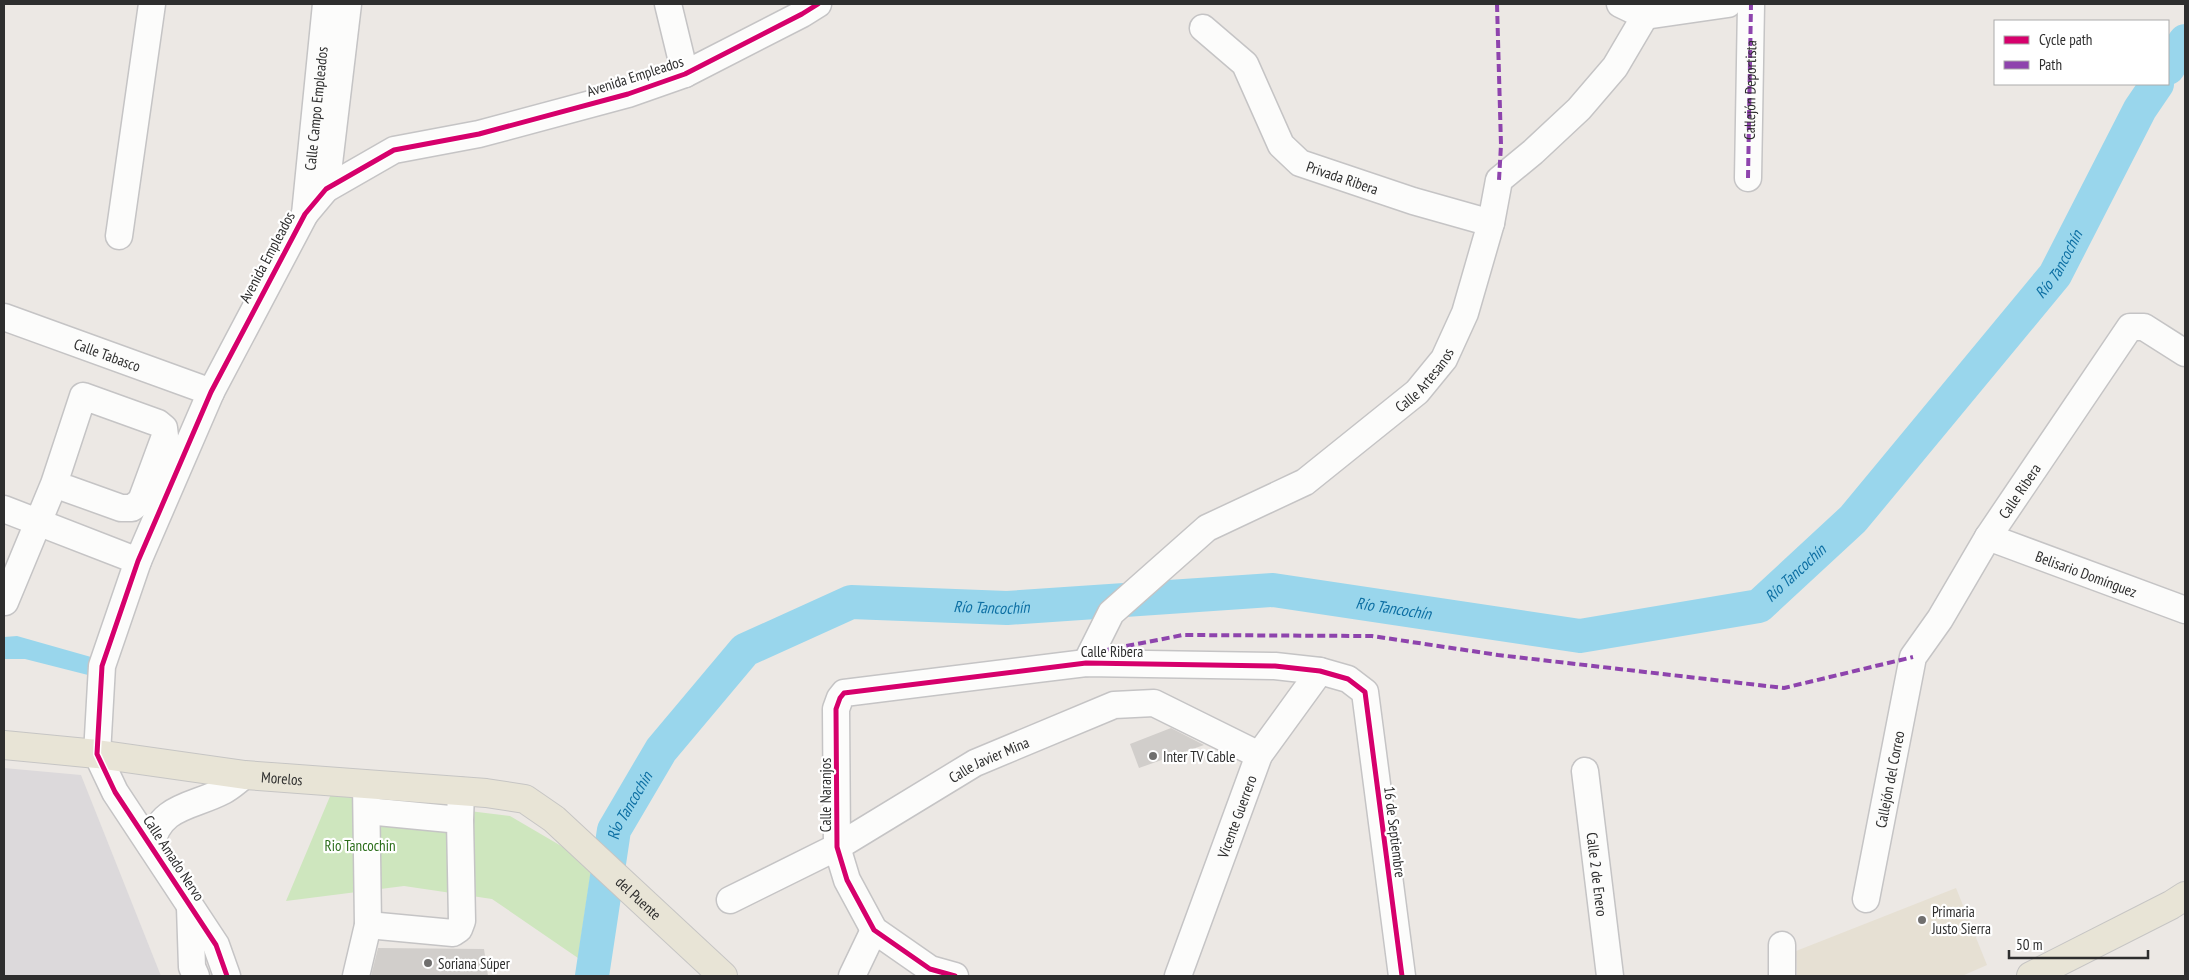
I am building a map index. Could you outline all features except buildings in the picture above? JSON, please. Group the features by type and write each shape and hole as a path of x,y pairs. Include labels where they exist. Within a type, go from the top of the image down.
{"main road":[{"name":"Morelos","path":"4,745 97,754 245,775 462,791 525,798 554,819"},
{"name":"del Puente","path":"554,819 723,976"},
{"path":"2031,976 2171,905 2185,896"}],"street":[{"path":"119,236 152,4"},
{"name":"Calle Campo Empleados","path":"304,214 326,4"},
{"name":"Calle Campo Empleados","path":"326,189 348,4"},
{"path":"668,4 685,74"},
{"name":"Avenida Empleados","path":"97,754 102,666 138,560 211,392 304,214 326,189 394,150 479,134 628,94 685,74 818,4"},
{"path":"1620,4 1647,10 1728,4"},
{"name":"Callejón Deportista","path":"1748,178 1751,4"},
{"name":"Calle Artesanos","path":"1086,663 1111,613 1207,528 1305,482 1418,392 1444,359 1464,313 1491,223 1499,180 1533,152 1579,109 1615,67 1647,10"},
{"name":"Privada Ribera","path":"1203,28 1245,64 1281,145 1300,163 1413,201 1491,223"},
{"name":"Calle Tabasco","path":"4,317 211,392"},
{"name":"Calle Ribera","path":"1913,657 1940,619 1988,537 2130,327 2144,327 2185,352"},
{"path":"5,602 54,484 83,396 158,423 164,428 165,436 141,501 132,508 121,508 54,484"},
{"path":"4,509 138,560"},
{"name":"Belisario Domínguez","path":"1988,537 2185,610"},
{"name":"Callejón del Correo","path":"1866,899 1913,657"},
{"name":"Calle Ribera","path":"836,709 844,693 1086,663 1275,666 1320,671 1348,678 1365,692"},
{"name":"Vicente Guerrero","path":"1178,976 1259,755 1320,671"},
{"name":"16 de Septiembre","path":"1365,692 1402,976"},
{"name":"Calle Javier Mina","path":"730,900 837,847 975,763 1114,705 1154,703 1259,755"},
{"name":"Calle Naranjos","path":"836,709 837,847 847,880 874,930 930,969 955,976"},
{"name":"Calle Amado Nervo","path":"97,754 115,792 216,945 227,976"},
{"name":"Calle 2 de Enero","path":"1586,770 1610,976"},
{"name":"Calle Amado Nervo","path":"151,846 153,834 158,826 173,811 224,791 245,775"},
{"path":"356,976 368,925 366,784"},
{"path":"368,925 453,933 459,929 462,921 460,820 462,791"},
{"path":"367,811 460,820"},
{"name":"Calle Amado Nervo","path":"190,907 192,967 196,976"},
{"path":"852,976 874,930"},
{"path":"1782,945 1782,976"}],"shaded area":[{"path":"4,768 81,775 161,976 4,976"},
{"name":"Primaria Justo Sierra","path":"1956,888 1987,965 1962,976 1797,976 1796,951"}],"green space":[{"name":"Rio Tancochin","path":"331,794 510,816 592,864 578,958 492,899 404,886 286,901"}],"water":[{"path":"17,636 91,657 88,675 25,659 4,659 4,637"}],"waterway":[{"name":"Río Tancochín","path":"2169,66 2185,41"},
{"name":"Río Tancochín","path":"592,976 614,830 661,750 745,650 851,602 1007,608 1273,590 1580,636 1759,606 1853,519 2055,275 2140,109 2156,85"}],"marked path":[{"path":"1497,4 1501,145 1499,180"},
{"path":"1748,178 1751,4"},
{"path":"1091,653 1183,635 1372,636 1498,655 1784,688 1913,657"}],"cycle path":[{"path":"227,976 216,945 115,792 97,754 102,666 138,561 211,392 305,214 326,189 394,150 479,134 628,94 685,74 818,4"},
{"path":"955,976 930,969 874,930 847,880 837,847 836,709 840,698 844,693 1086,663 1275,666 1320,671 1348,679 1365,692 1402,976"}],"place":[{"name":"Inter TV Cable","path":"1153,756"},
{"name":"Primaria Justo Sierra","path":"1922,920"},
{"name":"Soriana Súper","path":"428,963"}]}
